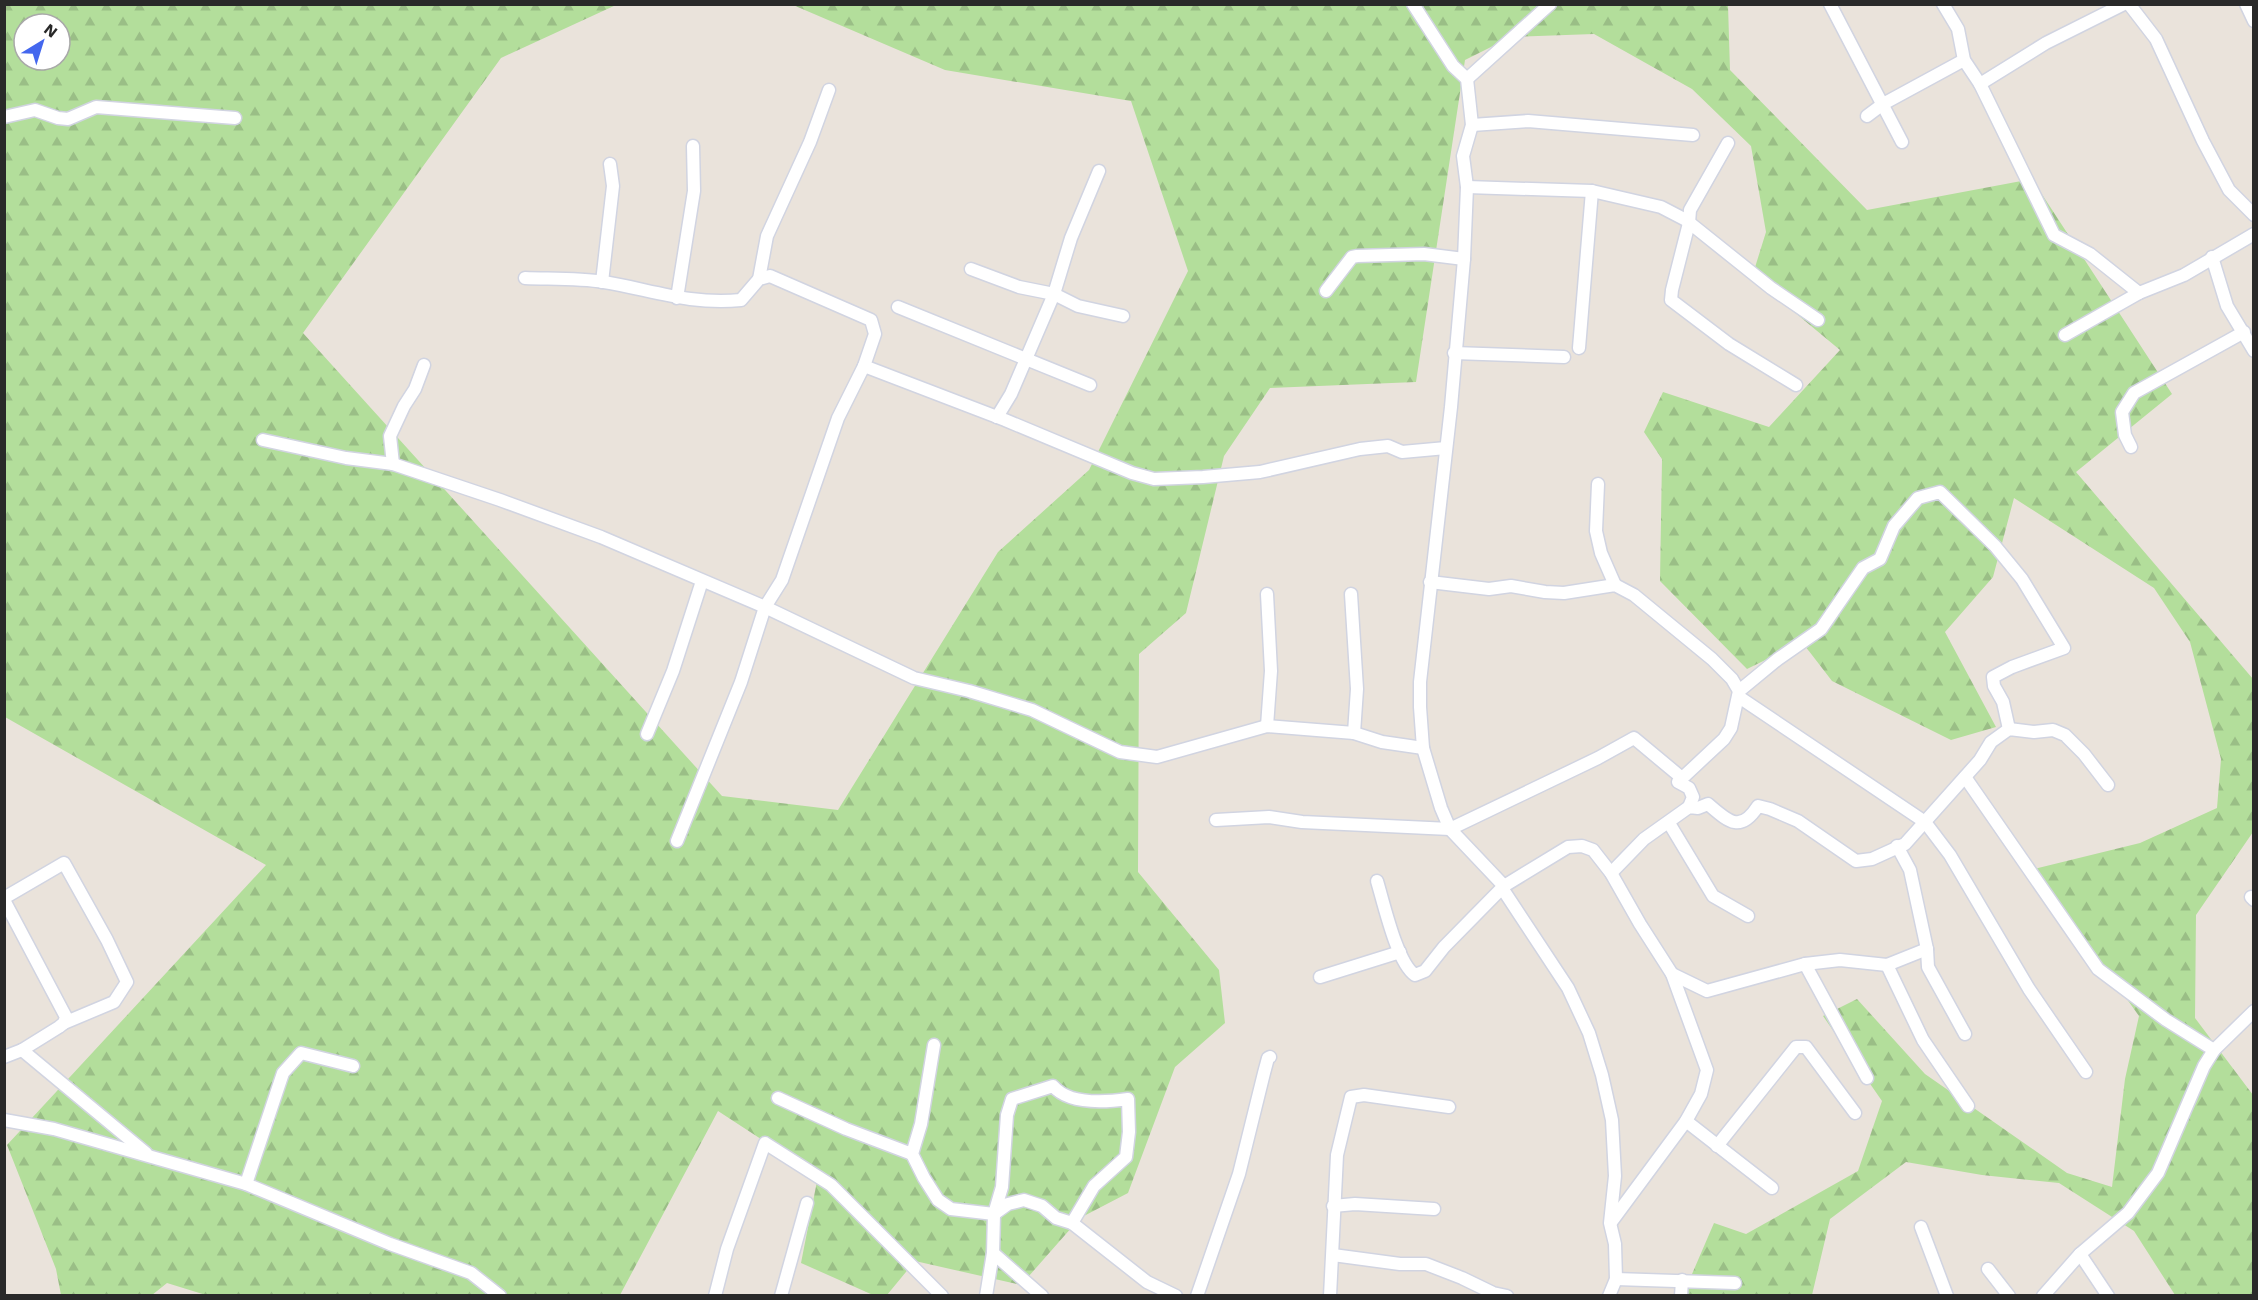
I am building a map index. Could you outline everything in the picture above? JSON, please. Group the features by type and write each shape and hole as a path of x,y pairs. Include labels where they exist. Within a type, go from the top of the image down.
{"street":[{"path":"1413,4 1453,66 1467,79 1472,125 1463,156 1467,187 1464,259 1451,407 1420,682 1423,748 1437,798 1450,829 1503,887 1568,988 1589,1033 1602,1075 1612,1120 1615,1176 1610,1223 1615,1244 1616,1279 1609,1296"},
{"path":"1467,79 1550,4"},
{"path":"1830,4 1902,142"},
{"path":"1980,84 2046,43 2124,4"},
{"path":"2129,4 2156,39 2203,141 2229,190 2253,215"},
{"path":"2246,4 2253,21"},
{"path":"1945,5 1958,29 1964,60 1980,84 2054,235 2090,254 2139,293"},
{"path":"1867,116 1883,104 1964,60"},
{"path":"525,278 602,282 677,298 719,302 741,300 759,279 767,236 810,142 829,90"},
{"path":"4,117 35,110 68,119 96,106 236,118"},
{"path":"1472,125 1528,121 1693,135"},
{"path":"1728,143 1690,210 1671,300 1729,344 1796,385"},
{"path":"677,298 694,191 693,146"},
{"path":"602,282 613,186 610,164"},
{"path":"997,417 1011,394 1054,294 1071,238 1099,171"},
{"path":"1467,187 1592,191 1660,207 1689,223 1771,288 1818,320"},
{"path":"1579,348 1592,191"},
{"path":"2065,335 2139,293 2184,275 2253,234"},
{"path":"1326,291 1352,257 1357,255 1424,254 1464,259"},
{"path":"2212,257 2228,306 2253,351"},
{"path":"972,268 1019,287 1054,294 1078,306 1123,316"},
{"path":"677,842 741,682 765,608 782,580 838,418 864,366 875,334 871,320 770,276 759,279"},
{"path":"898,307 1090,385"},
{"path":"2131,447 2125,435 2122,412 2134,393 2244,332"},
{"path":"1454,353 1564,357"},
{"path":"393,464 390,436 424,365"},
{"path":"864,366 997,417 1132,473 1154,479 1260,472 1360,449 1388,446 1402,452 1446,448"},
{"path":"263,440 346,458 393,464 500,500 601,537 765,608 914,678 969,691 1032,710 1120,752 1157,757 1267,726 1354,733 1382,742 1423,748"},
{"path":"1598,484 1596,531 1601,553 1615,585"},
{"path":"1611,873 1644,839 1689,807 1693,796 1689,788 1678,782 1724,739 1731,728 1739,694 1778,658 1821,629 1863,568 1880,559 1894,526 1918,498 1940,492 1995,546 2022,579 2064,648 2012,667 1993,677 1994,686 2003,702 2009,729"},
{"path":"647,734 673,671 702,581"},
{"path":"1430,582 1489,589 1511,586 1555,592 1615,585 1634,595 1694,644 1732,679 1739,694 1925,822 1950,855 2029,989 2086,1072"},
{"path":"1267,594 1271,671 1267,726"},
{"path":"1351,594 1357,689 1354,733"},
{"path":"1689,807 1698,808 1708,804 1731,823 1740,823 1751,818 1758,806 1770,809 1798,821 1856,861 1872,860 1905,844 1980,760 1990,742 2009,729 2034,732 2053,730 2065,735 2084,754 2108,785"},
{"path":"1216,820 1269,818 1302,822 1450,829 1598,758 1634,738 1682,778"},
{"path":"1965,777 2098,969 2166,1020 2214,1050"},
{"path":"1669,823 1713,896 1748,916"},
{"path":"1377,881 1400,952 1409,971 1415,975 1420,974 1503,887 1568,847 1582,846 1593,850 1611,873 1672,974 1707,1070 1701,1094 1686,1121 1610,1223"},
{"path":"1897,846 1910,870 1927,950 1928,967 1965,1034"},
{"path":"4,1057 22,1050 64,1023 114,1002 127,982 64,863 4,899 66,1017 64,1023"},
{"path":"1672,974 1707,991 1805,964 1840,960 1887,965 1927,950"},
{"path":"1320,977 1400,952"},
{"path":"1805,964 1867,1078"},
{"path":"1887,965 1923,1040 1968,1106"},
{"path":"2043,1296 2080,1254 2128,1213 2158,1173 2204,1066 2214,1050 2252,1017"},
{"path":"934,1046 921,1124 912,1154 938,1200 951,1209 994,1214 1008,1204 1024,1200 1042,1206 1056,1218 1072,1223 1147,1281 1176,1296"},
{"path":"1717,1146 1796,1047 1806,1047 1855,1113"},
{"path":"22,1050 151,1157"},
{"path":"246,1184 283,1073 301,1053 353,1066"},
{"path":"1200,1295 1206,1266 1237,1182 1270,1057"},
{"path":"986,1296 993,1253 994,1214 1002,1187 1005,1132 1012,1099 1053,1086 1059,1093 1080,1099 1112,1101 1128,1099 1129,1132 1126,1157 1094,1186 1072,1223"},
{"path":"1330,1296 1337,1155 1351,1097 1364,1095 1449,1107"},
{"path":"778,1098 846,1130 912,1154"},
{"path":"4,1119 54,1130 246,1184 390,1244 471,1273 500,1296"},
{"path":"1686,1121 1772,1188"},
{"path":"715,1296 727,1249 765,1143 831,1185 942,1296"},
{"path":"781,1296 807,1203"},
{"path":"1333,1206 1355,1204 1434,1209"},
{"path":"1921,1227 1947,1296"},
{"path":"993,1253 1042,1296"},
{"path":"2080,1254 2108,1296"},
{"path":"1332,1255 1400,1264 1426,1264 1493,1293 1507,1296"},
{"path":"1988,1269 2009,1296"},
{"path":"1616,1279 1735,1283"},
{"path":"1681,1296 1682,1280"}],"green space":[{"path":"5,5 616,5 501,58 303,333 722,796 838,810 998,552 1089,470 1188,271 1131,101 945,70 793,5 1728,5 1730,70 1867,210 2032,179 2172,394 2076,472 2253,679 2253,832 2196,915 2195,1018 2253,1095 2253,1295 2175,1295 2134,1231 2059,1183 1982,1175 1906,1162 1830,1219 1812,1295 1683,1295 1714,1223 1746,1234 1858,1171 1882,1101 1823,1016 1857,999 1925,1074 2067,1173 2112,1187 2125,1079 2139,1016 2034,869 2140,843 2217,808 2221,759 2190,642 2154,588 2014,498 1993,577 1945,632 1996,727 1951,740 1832,681 1802,642 1747,669 1660,581 1662,459 1644,432 1663,392 1769,427 1840,350 1752,277 1766,232 1751,146 1692,89 1594,34 1511,37 1465,60 1416,382 1270,388 1224,456 1186,613 1139,654 1138,872 1219,970 1225,1023 1175,1067 1128,1193 1080,1218 1021,1285 915,1261 887,1295 873,1295 801,1263 818,1176 718,1111 620,1295 209,1296 167,1283 152,1295 61,1295 56,1269 7,1145 266,865 5,717"}]}
